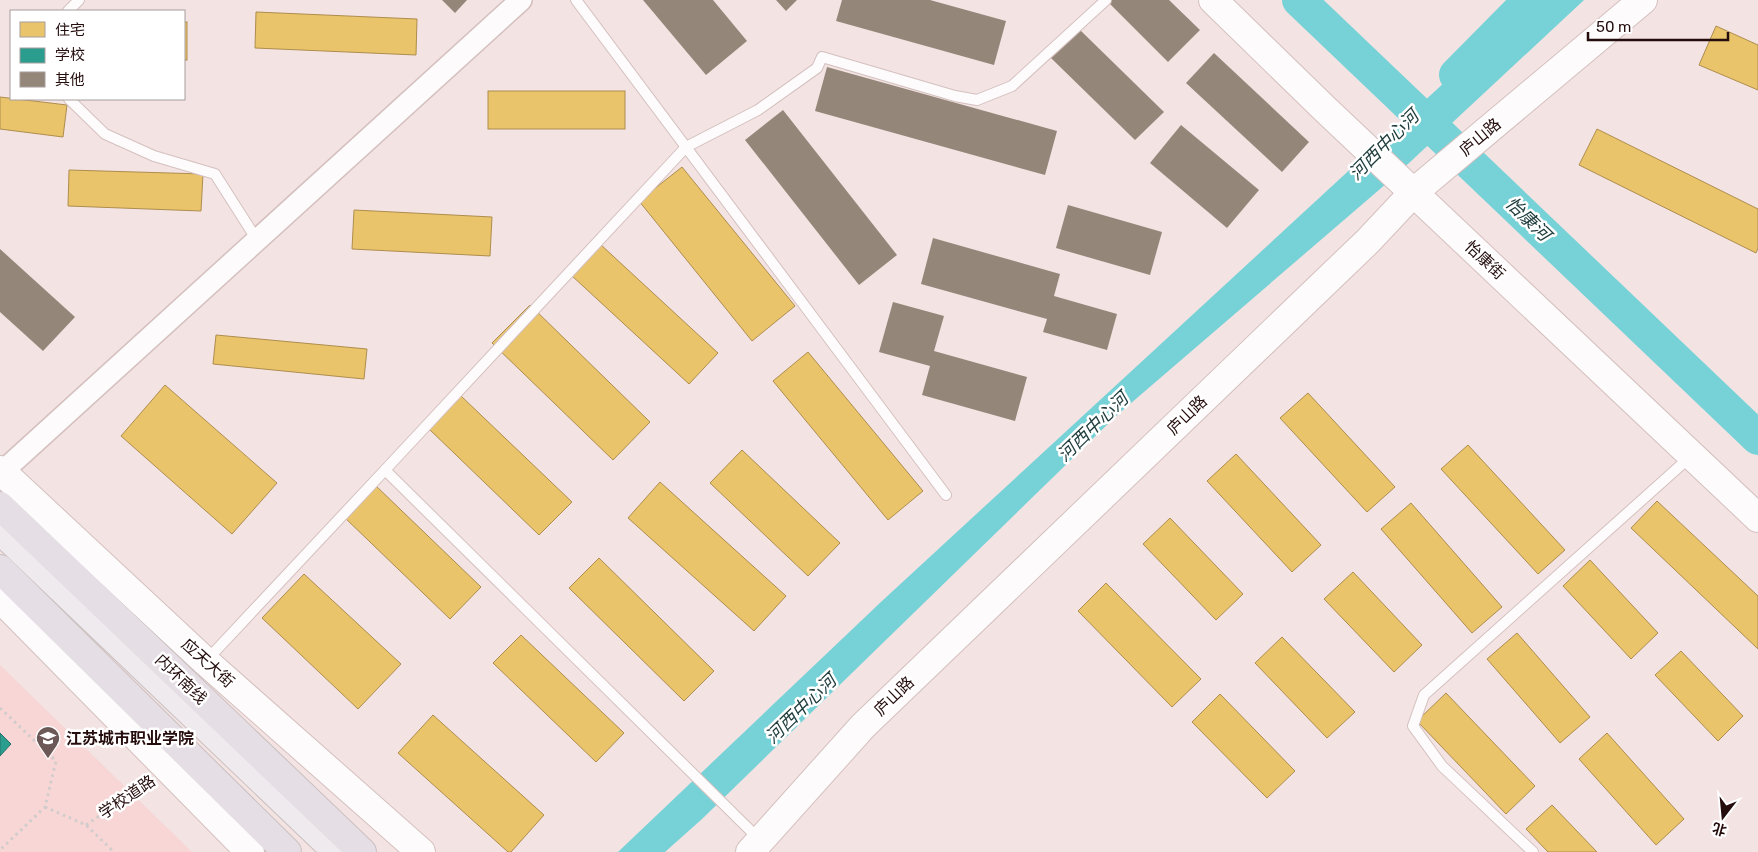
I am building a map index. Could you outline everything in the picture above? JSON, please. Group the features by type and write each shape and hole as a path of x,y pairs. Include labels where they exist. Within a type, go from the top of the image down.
{"highway":[{"name":"内环南线","path":"0,506 362,852"},
{"path":"0,569 287,852"}],"main road":[{"path":"0,530 337,852"},
{"path":"0,550 317,852"}],"street":[{"path":"1,471 521,0"},
{"name":"怡康街","path":"1213,0 1394,174 1418,189 1758,518"},
{"name":"庐山路","path":"754,842 863,726 1368,241 1418,189 1643,0"},
{"name":"应天大街","path":"1,471 205,661 421,852"},
{"path":"0,598 250,852"}],"lane":[{"path":"69,10 79,0"},
{"path":"576,0 946,495"},
{"path":"205,661 686,147 758,110 817,68 822,57 955,96 977,100 1012,86 1106,0"},
{"path":"71,100 105,134 154,156 216,174 257,240"},
{"path":"1533,852 1442,766 1413,726 1424,695 1692,455"},
{"path":"385,470 663,744 754,842"}],"path":[{"path":"0,708 56,761 45,807 0,850"},
{"name":"学校道路","path":"86,825 168,770"},
{"name":"学校道路","path":"45,807 86,825 114,852"}],"shaded area":[{"name":"江苏城市职业学院","path":"0,665 192,852 0,852"}],"water":[{"path":"1534,0 1584,0 1394,177 1116,416 702,819 665,852 618,852 882,601"}],"building: 住宅":[{"path":"256,12 417,19 416,55 255,48"},
{"path":"185,22 187,22 187,60 185,60"},
{"path":"1716,26 1758,45 1758,90 1699,65"},
{"path":"488,91 625,91 625,129 488,129"},
{"path":"0,97 10,98 10,100 67,105 63,137 0,129"},
{"path":"1597,129 1758,209 1758,248 1756,253 1579,165"},
{"path":"682,167 795,306 752,341 639,201"},
{"path":"69,170 203,174 201,211 68,206"},
{"path":"354,210 492,217 490,256 352,249"},
{"path":"600,244 718,353 689,384 571,275"},
{"path":"530,305 650,422 613,460 492,343"},
{"path":"216,335 367,349 364,379 213,364"},
{"path":"808,352 923,491 888,520 773,381"},
{"path":"165,385 277,483 232,534 121,436"},
{"path":"1308,393 1395,487 1367,512 1280,418"},
{"path":"460,395 572,502 539,535 428,428"},
{"path":"1468,445 1565,550 1538,574 1441,469"},
{"path":"742,450 840,543 808,576 710,483"},
{"path":"1236,454 1321,545 1292,572 1207,481"},
{"path":"660,482 786,596 754,631 628,518"},
{"path":"374,484 481,587 450,619 343,516"},
{"path":"1657,501 1758,596 1758,649 1631,528"},
{"path":"1411,503 1502,607 1472,633 1381,529"},
{"path":"1170,518 1243,594 1216,620 1143,544"},
{"path":"599,558 714,671 684,701 569,588"},
{"path":"1590,560 1658,633 1631,659 1563,586"},
{"path":"1353,572 1422,645 1394,672 1324,599"},
{"path":"304,574 401,664 358,709 262,618"},
{"path":"1106,583 1201,679 1172,707 1078,611"},
{"path":"1517,633 1590,717 1560,743 1487,659"},
{"path":"521,635 624,733 596,762 493,663"},
{"path":"1282,637 1355,712 1327,738 1255,663"},
{"path":"1681,651 1743,716 1718,741 1655,675"},
{"path":"1446,693 1535,786 1506,814 1417,721"},
{"path":"1220,694 1295,771 1267,798 1192,722"},
{"path":"433,715 544,815 511,852 508,852 398,753"},
{"path":"1607,733 1684,819 1656,845 1579,759"},
{"path":"1552,805 1597,852 1548,852 1526,829"}],"building: 学校":[{"path":"0,733 11,744 0,756"}],"building: 其他":[{"path":"442,0 467,0 455,13"},
{"path":"643,0 713,0 747,41 706,75"},
{"path":"776,0 797,0 786,11"},
{"path":"842,0 930,0 1006,21 994,65 836,21"},
{"path":"1106,0 1169,0 1200,30 1168,62"},
{"path":"1079,29 1164,112 1135,140 1051,58"},
{"path":"1214,53 1309,142 1282,172 1186,83"},
{"path":"827,67 1057,131 1045,175 815,111"},
{"path":"783,110 897,255 859,285 745,140"},
{"path":"1181,125 1259,190 1227,228 1150,163"},
{"path":"1068,205 1162,232 1150,275 1056,248"},
{"path":"933,238 1060,274 1054,296 1117,314 1107,350 1043,332 1047,319 921,284"},
{"path":"0,249 75,317 43,351 0,312"},
{"path":"893,302 944,316 934,351 1027,377 1015,421 922,395 930,366 879,352"}],"waterway":[{"name":"怡康河","path":"1299,0 1758,438"},
{"name":"河西中心河","path":"1456,75 1530,0"}],"place":[{"name":"江苏城市职业学院","path":"48,759"}]}
